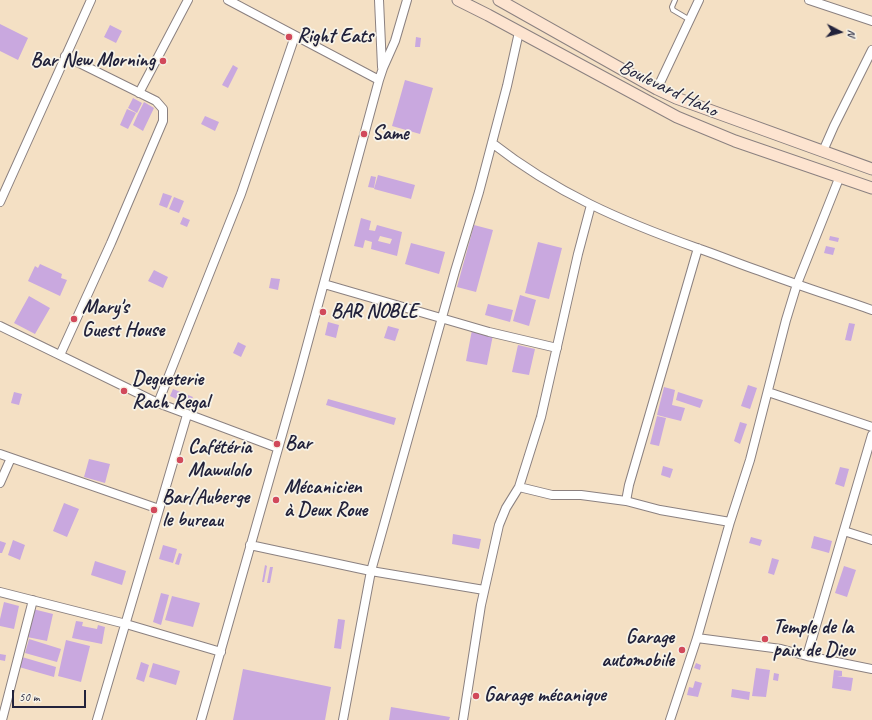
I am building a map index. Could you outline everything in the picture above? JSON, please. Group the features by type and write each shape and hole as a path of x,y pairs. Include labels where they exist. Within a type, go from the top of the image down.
{"main road":[{"name":"Boulevard Haho","path":"458,0 677,117 735,141 872,188"},
{"name":"Boulevard Haho","path":"499,0 656,89 676,98 872,169"}],"street":[{"path":"0,202 90,0"},
{"path":"139,93 188,0"},
{"path":"228,0 379,80"},
{"path":"379,0 382,68"},
{"path":"201,720 324,284 382,68 395,41 407,0"},
{"path":"656,89 699,0"},
{"path":"809,0 872,21"},
{"path":"344,720 371,571 492,144 519,32"},
{"path":"158,403 241,194 295,36"},
{"path":"823,151 872,50"},
{"path":"60,355 163,121 163,109 156,101 65,56"},
{"path":"492,144 510,158 546,180 602,211 650,231 872,310"},
{"path":"670,720 697,638 730,522 750,460 786,320 797,284 840,176"},
{"path":"463,720 484,590 499,525 506,508 519,487 542,417 578,254 591,205"},
{"path":"626,501 698,248"},
{"path":"324,284 489,332 557,348"},
{"path":"0,326 158,403 278,448"},
{"path":"768,392 872,427"},
{"path":"97,720 158,509 187,415"},
{"path":"807,656 872,435"},
{"path":"0,454 158,509"},
{"path":"0,483 11,458"},
{"path":"519,487 552,495 581,495 626,501 660,510 730,522"},
{"path":"844,531 872,540"},
{"path":"250,545 371,571 484,590"},
{"path":"0,592 126,624 221,652"},
{"path":"2,720 33,600"},
{"path":"697,638 781,649 807,656 872,669"}],"lane":[{"path":"675,0 672,7 673,10 690,20"}],"building":[{"path":"0,24 28,38 18,60 0,51"},
{"path":"110,25 122,31 116,43 104,37"},
{"path":"416,37 421,38 420,47 415,47"},
{"path":"233,65 238,68 228,88 222,85"},
{"path":"405,80 433,88 420,134 392,126"},
{"path":"133,98 142,103 137,113 128,108"},
{"path":"144,102 154,108 143,131 133,125"},
{"path":"127,109 136,113 128,129 120,125"},
{"path":"205,116 219,122 215,131 201,124"},
{"path":"378,175 415,185 411,199 374,189"},
{"path":"371,176 376,177 374,188 368,187"},
{"path":"163,193 172,196 167,208 159,205"},
{"path":"174,197 184,201 179,213 169,209"},
{"path":"183,217 190,220 187,227 180,224"},
{"path":"361,218 371,221 369,230 375,231 377,225 402,232 397,256 371,249 372,242 365,240 363,248 354,246","holes":["380,236 392,239 390,244 378,241"]},
{"path":"474,225 493,230 476,292 457,287"},
{"path":"830,236 839,238 838,242 829,240"},
{"path":"538,242 562,248 549,299 525,293"},
{"path":"411,243 445,252 439,274 405,264"},
{"path":"826,246 835,248 833,255 824,253"},
{"path":"40,264 62,274 61,278 67,280 60,296 28,281 35,266 38,268"},
{"path":"154,270 168,277 163,288 148,281"},
{"path":"271,278 280,279 278,290 269,288"},
{"path":"520,295 536,300 529,326 513,321"},
{"path":"29,296 50,308 35,334 14,323"},
{"path":"488,304 513,310 510,322 485,315"},
{"path":"328,322 339,325 336,338 325,335"},
{"path":"849,323 855,324 851,341 845,340"},
{"path":"388,326 399,329 395,341 384,338"},
{"path":"472,330 493,335 487,365 466,361"},
{"path":"238,342 246,346 241,357 233,353"},
{"path":"518,345 535,349 529,375 512,372"},
{"path":"748,385 757,388 750,409 741,406"},
{"path":"664,387 675,390 672,405 685,408 681,421 657,415"},
{"path":"173,389 193,397 189,405 170,396"},
{"path":"14,392 22,394 19,405 11,403"},
{"path":"678,392 703,400 700,408 676,400"},
{"path":"328,399 396,418 394,425 326,405"},
{"path":"657,416 666,418 659,446 650,444"},
{"path":"740,422 747,424 740,444 734,441"},
{"path":"89,459 110,464 105,483 84,477"},
{"path":"663,466 673,469 670,478 661,475"},
{"path":"840,467 849,469 844,487 835,484"},
{"path":"64,503 79,509 67,537 53,531"},
{"path":"453,534 481,539 479,549 452,544"},
{"path":"814,536 832,541 829,553 811,548"},
{"path":"751,537 762,540 760,546 749,543"},
{"path":"13,540 25,545 20,560 8,555"},
{"path":"0,541 6,543 2,553 0,553"},
{"path":"163,545 177,549 173,563 159,559"},
{"path":"179,553 182,554 179,565 175,564"},
{"path":"772,558 779,560 774,575 768,573"},
{"path":"95,561 126,571 122,585 91,575"},
{"path":"265,565 267,566 264,582 262,582"},
{"path":"844,566 856,570 847,597 835,593"},
{"path":"270,567 273,567 270,583 267,583"},
{"path":"161,593 169,595 161,625 153,622"},
{"path":"172,596 200,603 193,627 165,620"},
{"path":"4,602 19,606 14,629 0,626"},
{"path":"33,609 53,614 47,641 27,637"},
{"path":"338,619 345,620 341,649 334,648"},
{"path":"76,621 83,622 82,626 97,629 98,625 105,627 102,644 72,638"},
{"path":"29,639 61,649 57,662 25,653"},
{"path":"66,640 90,646 81,682 58,676"},
{"path":"0,654 6,655 5,661 0,660"},
{"path":"22,657 56,667 54,677 19,667"},
{"path":"141,662 149,665 144,682 136,679"},
{"path":"153,663 180,671 176,685 149,677"},
{"path":"696,663 701,665 700,670 694,668"},
{"path":"756,668 770,670 766,697 752,696"},
{"path":"243,669 331,687 325,720 233,720"},
{"path":"834,670 842,671 842,676 837,676 853,678 851,691 832,688"},
{"path":"774,673 779,674 778,681 773,680"},
{"path":"695,681 702,683 698,697 687,695 689,687 693,688"},
{"path":"732,689 750,692 749,700 731,697"},
{"path":"391,707 450,717 449,720 389,720"}],"place":[{"name":"Right Eats","path":"289,37"},
{"name":"Bar New Morning","path":"163,61"},
{"name":"Same","path":"364,134"},
{"name":"BAR NOBLE","path":"323,312"},
{"name":"Mary's Guest House","path":"74,319"},
{"name":"Degueterie Rach Regal","path":"124,391"},
{"name":"Bar","path":"277,444"},
{"name":"Cafétéria Mawulolo","path":"180,460"},
{"name":"Mécanicien à Deux Roue","path":"276,500"},
{"name":"Bar/Auberge le bureau","path":"154,510"},
{"name":"Temple de la paix de Dieu","path":"765,639"},
{"name":"Garage automobile","path":"682,650"},
{"name":"Garage mécanique","path":"476,696"}]}
